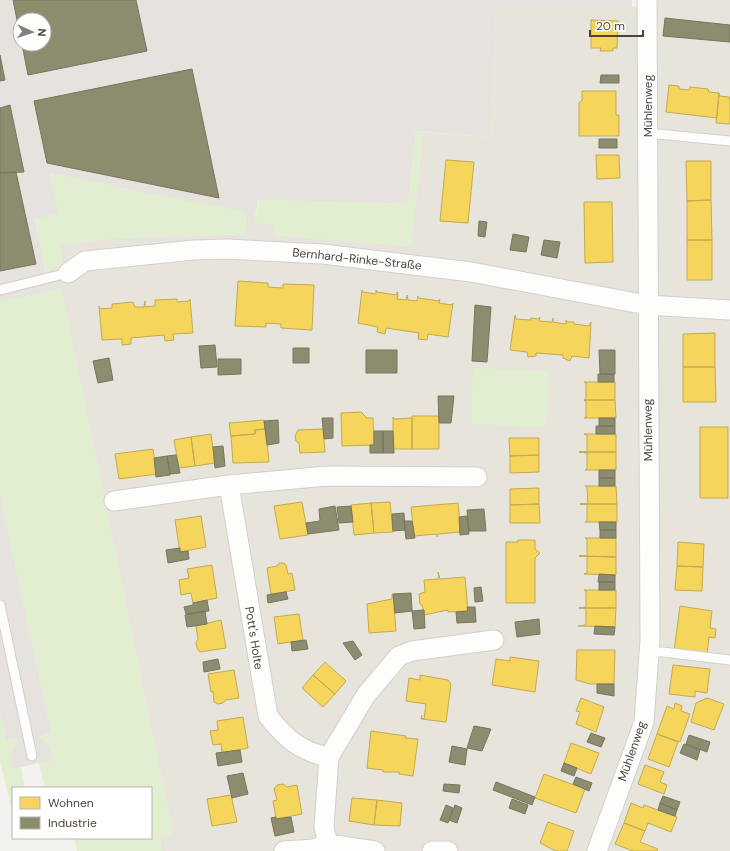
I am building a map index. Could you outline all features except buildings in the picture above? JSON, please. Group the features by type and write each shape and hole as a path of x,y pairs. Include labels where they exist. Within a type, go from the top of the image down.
{"street":[{"name":"Mühlenweg","path":"597,851 644,722 649,652 647,0"},
{"name":"Bernhard-Rinke-Straße","path":"68,273 86,261 194,250 227,249 323,254 471,272 647,305 730,310"},
{"path":"114,501 229,485 327,476 477,477"},
{"name":"Pott's Holte","path":"229,485 268,716 283,735 312,754 329,757"},
{"path":"328,844 324,827 329,757 366,695 399,656 412,650 494,640"},
{"path":"284,851 314,849 328,844 375,851"},
{"path":"432,851 448,851"}],"lane":[{"path":"648,133 730,141"},
{"path":"0,290 68,273"},
{"path":"0,605 32,756"},
{"path":"649,652 664,652 730,660"}],"shaded area":[{"path":"0,0 632,0 632,7 496,10 491,137 416,131 408,204 258,200 254,223 246,222 247,214 50,173 59,214 35,219 49,291 0,302"},
{"path":"192,0 627,0 627,4 483,7 478,121 416,119 406,202 231,196"},
{"path":"658,0 730,0 730,851 161,851 160,835 173,834 61,288 49,291 45,271 63,264 59,245 117,238 243,234 246,222 273,224 273,235 411,246 423,132 491,137 496,10 658,6"},
{"path":"0,494 51,732 39,736 50,746 53,760 12,769 9,758 19,738 6,741 0,712"}],"green space":[{"path":"416,131 423,132 411,246 273,235 273,224 254,223 259,199 408,204"},
{"path":"50,173 237,210 247,214 243,234 117,238 59,245 63,264 45,271 35,219 58,214"},
{"path":"61,288 173,834 160,835 161,851 77,851 74,839 152,839 152,787 45,787 39,763 53,759 50,746 38,735 51,732 0,494 0,302"},
{"path":"473,368 549,371 546,427 471,424"},
{"path":"0,712 6,741 20,738 12,769 21,767 25,787 12,787 12,810 0,761"}]}
